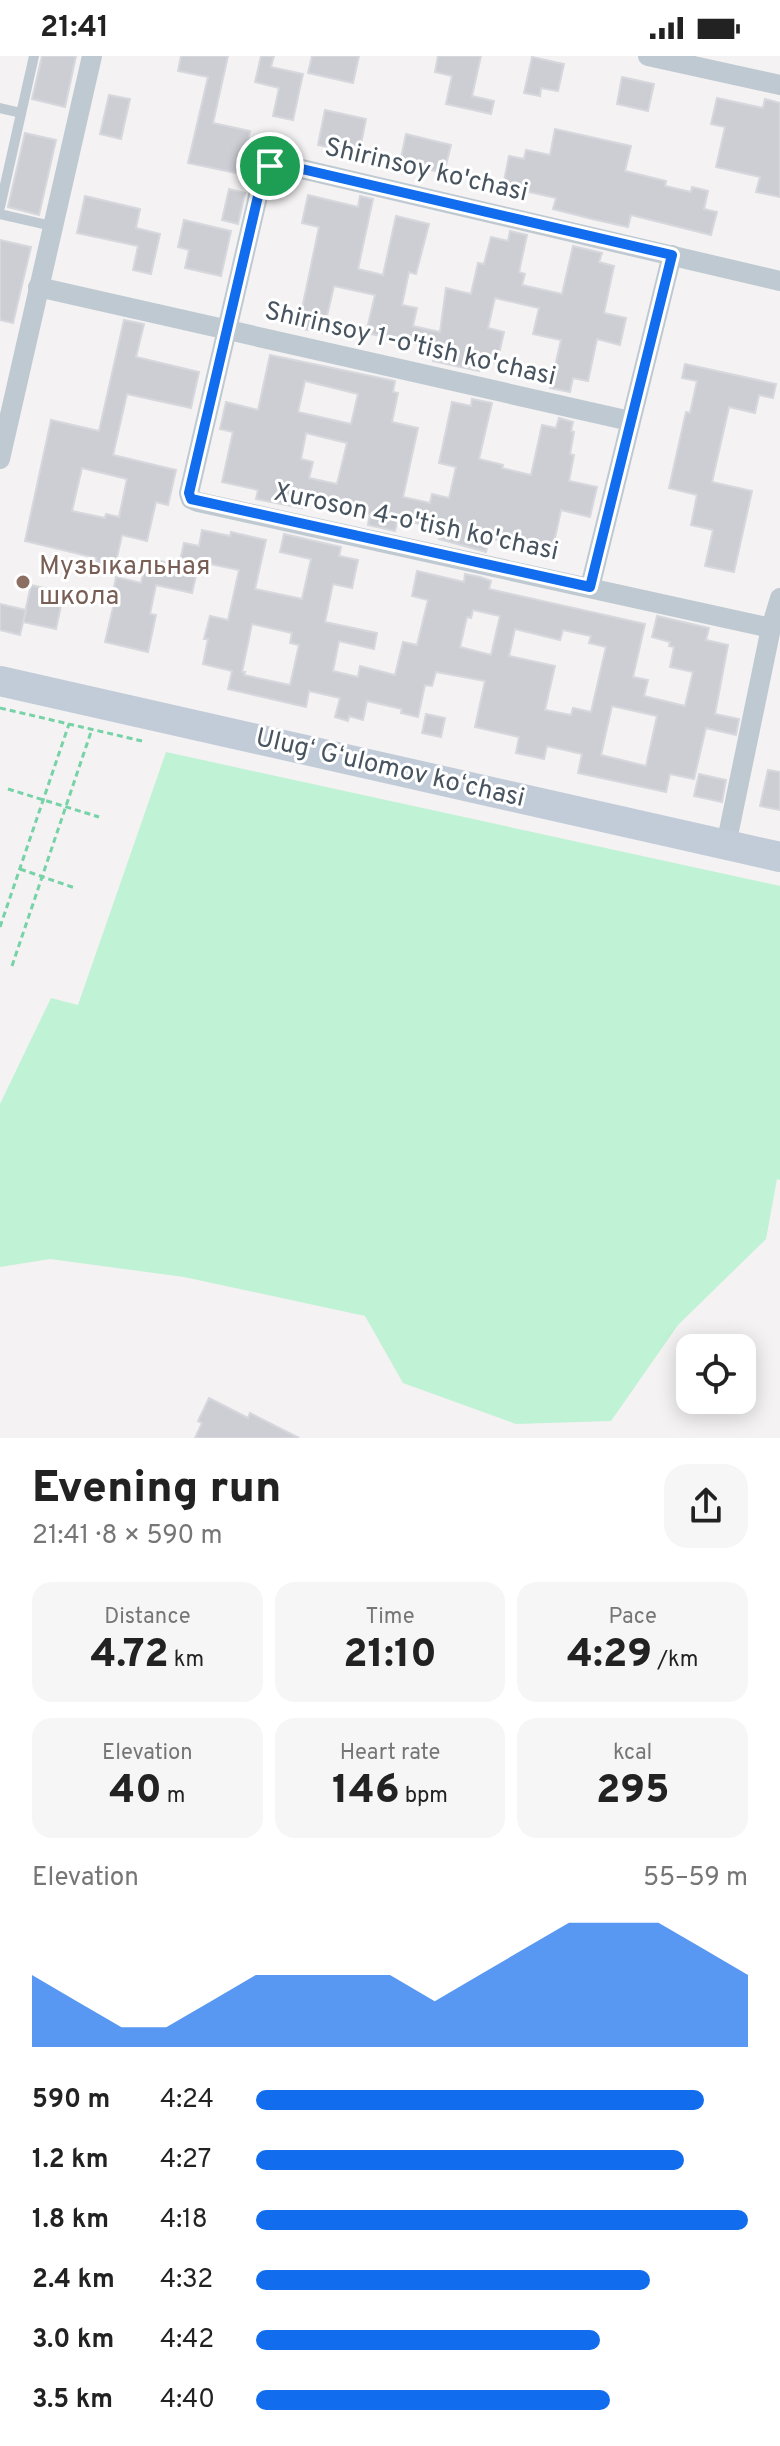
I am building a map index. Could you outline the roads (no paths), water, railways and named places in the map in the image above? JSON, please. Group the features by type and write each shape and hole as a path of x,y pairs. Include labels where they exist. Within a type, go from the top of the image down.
{"main road":[{"name":"Ulugʻ Gʻulomov koʻchasi","path":"0,673 727,840 780,857"},
{"name":"Ulugʻ Gʻulomov koʻchasi","path":"0,681 727,840 780,847"}],"street":[{"path":"1,453 92,56"},
{"path":"648,56 780,85"},
{"name":"Shirinsoy ko'chasi","path":"191,499 189,493 262,179 270,166 276,163 780,281"},
{"path":"590,587 672,255"},
{"name":"Shirinsoy 1-o'tish ko'chasi","path":"38,287 630,421"},
{"name":"Xuroson 4-o'tish ko'chasi","path":"191,499 771,628"},
{"path":"727,840 780,598"}],"lane":[{"path":"0,207 34,56"},
{"path":"0,108 21,113"},
{"path":"0,214 52,226"}],"place":[{"name":"Музыкальная школа","path":"23,582"}]}
